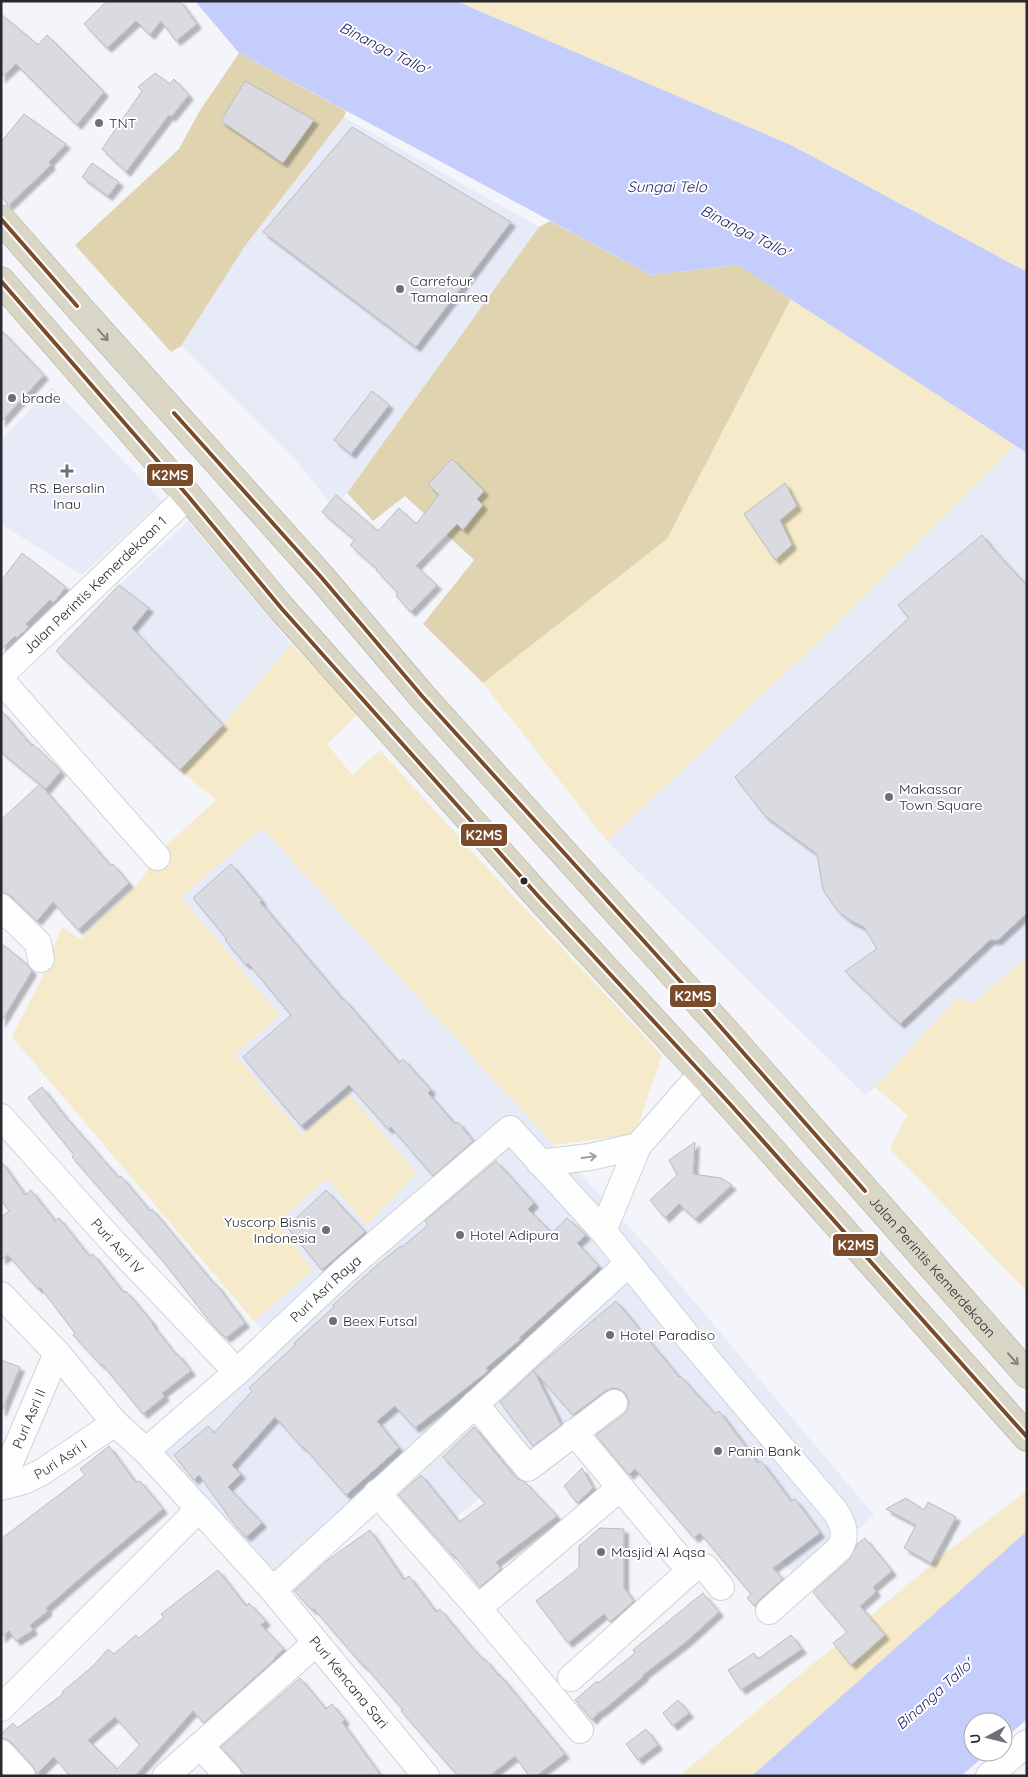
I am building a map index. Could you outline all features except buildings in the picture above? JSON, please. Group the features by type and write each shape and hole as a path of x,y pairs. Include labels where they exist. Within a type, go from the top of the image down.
{"highway":[{"name":"Jalan Perintis Kemerdekaan","path":"1,219 82,312 321,577 429,703 719,1024 1027,1374"},
{"path":"1,281 188,496 282,609 539,897 702,1073 1027,1437"},
{"path":"51,340 82,312"}],"street":[{"name":"Jalan Perintis Kemerdekaan 1","path":"1,676 188,496"},
{"path":"1,680 157,857"},
{"path":"1,907 38,944 41,959"},
{"path":"603,1231 638,1146 702,1073"},
{"name":"Puri Asri IV","path":"1,1117 114,1244 237,1372"},
{"name":"Puri Asri Raya","path":"146,1451 237,1372 344,1271 510,1129 540,1163"},
{"path":"540,1163 590,1157 638,1146"},
{"path":"540,1163 603,1231 688,1336 835,1511 843,1524 842,1544 839,1549 769,1611"},
{"path":"273,1590 629,1262"},
{"name":"Puri Kencana Sari","path":"1,1296 57,1353 115,1423 146,1451 273,1590 426,1776"},
{"name":"Puri Asri II","path":"1,1486 57,1353"},
{"path":"474,1404 528,1468 614,1403"},
{"name":"Puri Asri I","path":"1,1486 24,1481 42,1472 115,1423"},
{"path":"574,1432 690,1571"},
{"path":"478,1608 620,1488"},
{"path":"377,1493 478,1608 580,1730"},
{"path":"1,1708 199,1510"},
{"path":"571,1678 690,1571 698,1566 704,1567 721,1587"},
{"path":"166,1776 316,1643"},
{"path":"990,1776 1027,1743"},
{"path":"200,1746 228,1776"},
{"path":"1,1753 22,1776"}],"shaded area":[{"path":"456,1 1027,1 1027,272 799,149"},
{"path":"239,53 346,111 344,117 245,246 181,346 171,352 75,245 179,149 199,112"},
{"path":"344,117 539,227 335,509 299,464 181,346 245,246"},
{"path":"550,221 651,275 738,265 791,299 667,539 483,683 423,624 474,560 405,496 373,521 347,493 539,227"},
{"path":"791,299 1015,445 814,646 607,841 483,683 667,539"},
{"name":"RS. Bersalin Inau","path":"52,387 162,501 82,575 1,524 1,440"},
{"path":"1015,445 1027,453 1027,960 1022,961 971,1004 958,998 866,1096 607,841 814,646"},
{"path":"188,521 291,644 223,725 180,770 56,651 119,585"},
{"path":"291,644 359,713 327,744 352,775 380,750 500,882 662,1055 635,1134 554,1145 262,828 181,897 280,1015 235,1055 302,1134 349,1094 417,1173 367,1225 326,1179 277,1223 313,1270 254,1321 12,1037 40,982 62,927 80,939 134,888 168,844 216,800 180,770 223,725"},
{"path":"262,828 654,1254 874,1515 801,1581 625,1396 535,1451 426,1543 389,1499 271,1603 135,1452 267,1334 254,1321 312,1271 277,1223 326,1179 302,1135 235,1055 186,904 181,897"},
{"path":"1027,960 1027,1292 890,1149 907,1115 875,1087 959,997 972,1004 1022,961"},
{"path":"1027,1491 1027,1565 794,1776 679,1776 948,1551"}],"water":[{"name":"Sungai Telo","path":"195,1 456,1 793,146 1027,272 1027,453 738,265 651,275 239,53"},
{"name":"Binanga Tallo'","path":"1027,1531 1027,1719 1013,1731 1013,1712 963,1712 963,1762 977,1762 961,1776 752,1776"}],"transit line":[{"name":"K2MS","path":"1,219 77,306"},
{"name":"K2MS","path":"1,281 188,496 282,609 539,897 730,1104 1027,1437"},
{"name":"K2MS","path":"174,413 321,577 422,696 689,991 865,1191"}],"place":[{"name":"TNT","path":"99,123"},
{"name":"Carrefour Tamalanrea","path":"400,289"},
{"name":"brade","path":"12,398"},
{"name":"RS. Bersalin Inau","path":"67,471"},
{"name":"Makassar Town Square","path":"889,797"},
{"name":"Yuscorp Bisnis Indonesia","path":"326,1230"},
{"name":"Hotel Adipura","path":"460,1235"},
{"name":"Beex Futsal","path":"333,1321"},
{"name":"Hotel Paradiso","path":"610,1335"},
{"name":"Panin Bank","path":"718,1451"},
{"name":"Masjid Al Aqsa","path":"601,1552"}]}
